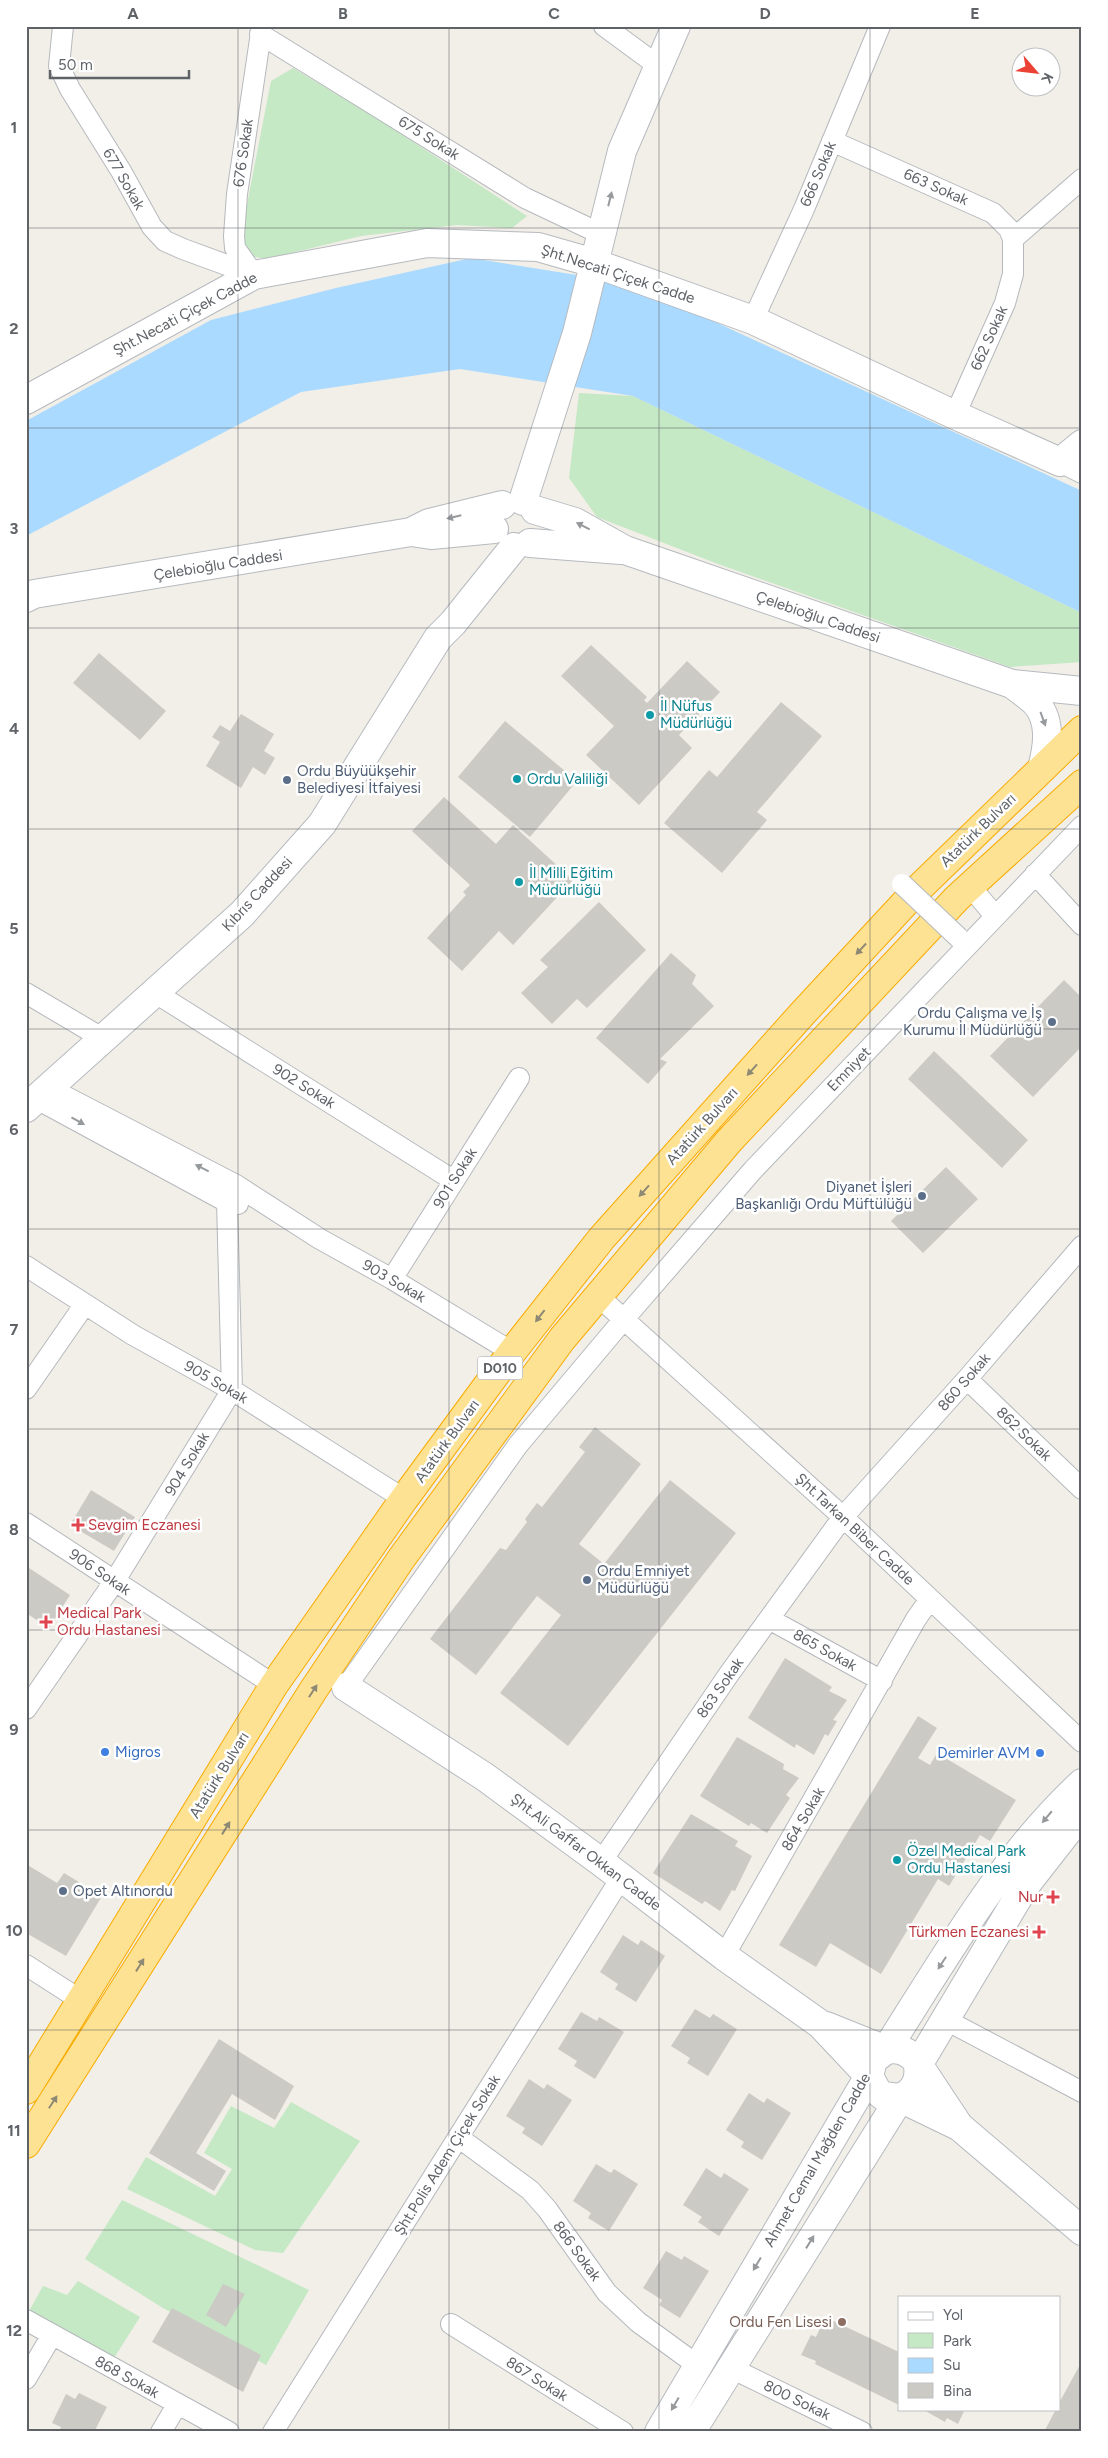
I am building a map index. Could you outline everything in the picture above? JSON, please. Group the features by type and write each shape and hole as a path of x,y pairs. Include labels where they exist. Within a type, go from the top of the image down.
{"highway":[{"name":"Atatürk Bulvarı","path":"26,2090 274,1685 404,1499 512,1352 601,1239 802,1014 886,912 917,890 1082,730"},
{"name":"Atatürk Bulvarı","path":"26,2144 314,1690 395,1567 562,1338 729,1141 970,886 1082,784"}],"main road":[{"path":"513,524 577,333 622,150 657,65 676,26"},
{"name":"Şht.Necati Çiçek Cadde","path":"26,400 254,275 428,243 538,247 594,263 753,320 955,416 1071,467"},
{"path":"1071,467 1082,444"},
{"name":"Çelebioğlu Caddesi","path":"26,598 34,594 411,532 429,523 513,524 575,522 625,550 1012,684"},
{"name":"Kıbrıs Caddesi","path":"36,1098 242,914 322,824 438,638 453,623 513,524"},
{"path":"1012,684 1082,691"},
{"path":"1012,684 1035,702 1044,720 1049,744 1042,768"},
{"name":"Şht.Ali Gaffar Okkan Cadde","path":"346,1687 485,1777 724,1956 820,2024 869,2076 872,2084 883,2096 900,2098 960,2127 1082,2231"},
{"name":"Ahmet Cemal Mağden Cadde","path":"659,2432 869,2076 873,2060 886,2050 977,1910 1049,1813 1082,1783"},
{"path":"691,2432 900,2098 914,2088 919,2074 918,2065 1025,1886 1082,1813"},
{"name":"Şht.Ali Gaffar Okkan Cadde","path":"820,2024 886,2050 902,2050 914,2058 960,2127"}],"street":[{"name":"677 Sokak","path":"63,26 60,66 70,89 121,171 152,227 166,241 174,245 254,275"},
{"path":"604,26 657,65"},
{"name":"666 Sokak","path":"753,320 832,141 880,26"},
{"name":"676 Sokak","path":"254,275 235,248 234,236 237,194 261,30"},
{"name":"675 Sokak","path":"261,30 525,198 602,234"},
{"name":"663 Sokak","path":"832,141 993,213 1009,229 1013,248"},
{"path":"1013,248 1082,179"},
{"name":"662 Sokak","path":"955,416 1005,303 1013,274 1013,248"},
{"name":"Emniyet","path":"346,1687 518,1445 624,1319 753,1170 1034,874 1082,826"},
{"path":"1034,874 1082,924"},
{"path":"902,884 960,938"},
{"path":"970,886 995,916"},
{"name":"902 Sokak","path":"154,992 453,1180"},
{"path":"26,993 102,1038"},
{"name":"901 Sokak","path":"392,1279 518,1078"},
{"name":"903 Sokak","path":"36,1098 231,1194 275,1210 320,1239 392,1279 512,1352"},
{"path":"231,1194 232,1390"},
{"name":"860 Sokak","path":"843,1517 967,1379 1082,1246"},
{"name":"905 Sokak","path":"26,1266 133,1335 232,1390 404,1499"},
{"name":"Şht.Tarkan Biber Cadde","path":"598,1296 843,1517 1082,1742"},
{"path":"26,1389 85,1304"},
{"name":"862 Sokak","path":"967,1379 1082,1489"},
{"name":"904 Sokak","path":"26,1709 114,1582 232,1390"},
{"name":"863 Sokak","path":"611,1870 769,1619 843,1517"},
{"name":"906 Sokak","path":"26,1523 274,1685"},
{"name":"864 Sokak","path":"724,1956 930,1599"},
{"name":"865 Sokak","path":"769,1619 882,1681"},
{"name":"Şht.Polis Adem Çiçek Sokak","path":"273,2432 458,2137 611,1870"},
{"path":"26,1965 82,2000"},
{"path":"946,2020 1082,2092"},
{"name":"866 Sokak","path":"458,2137 530,2190 547,2209 607,2292 638,2322 697,2365"},
{"name":"868 Sokak","path":"26,2320 229,2432"},
{"name":"867 Sokak","path":"451,2324 623,2432"},
{"path":"26,2379 52,2335"},
{"name":"800 Sokak","path":"731,2368 862,2432"},
{"path":"161,2432 177,2405"}],"green space":[{"path":"293,68 384,123 527,216 512,228 457,225 361,236 267,259 250,256 240,240 271,81"},
{"path":"579,393 633,396 1082,613 1082,662 1010,667 718,564 597,517 569,478"},
{"path":"291,2102 360,2141 283,2253 255,2250 127,2189 146,2157 215,2196 232,2169 204,2153 231,2106 274,2128"},
{"path":"122,2200 309,2290 266,2365 163,2308 85,2259"},
{"path":"78,2281 140,2317 114,2358 29,2311 43,2286 67,2295"}],"water":[{"path":"471,258 633,284 1082,491 1082,613 633,396 460,369 301,392 26,536 26,421 211,320 336,288"}],"building":[{"name":"İl Nüfus Müdürlüğü","path":"591,645 647,697 644,700 647,703 687,661 720,692 679,735 692,748 639,805 586,755 614,726 561,676"},
{"path":"99,653 166,711 140,740 73,683"},
{"path":"781,702 822,736 757,812 767,820 722,873 664,823 709,770 717,777"},
{"path":"241,714 274,734 264,751 275,758 265,775 253,767 241,788 206,766 220,742 212,737 220,725 230,731"},
{"name":"Ordu Valiliği","path":"505,721 577,781 530,837 458,777"},
{"name":"İl Milli Eğitim Müdürlüğü","path":"444,797 496,844 513,825 573,880 513,945 499,931 462,971 427,938 466,895 463,892 470,885 412,831"},
{"path":"599,902 646,950 587,1008 577,999 552,1024 521,993 548,967 540,960"},
{"path":"671,953 696,975 692,984 714,1006 660,1059 667,1062 648,1084 596,1038"},
{"name":"Ordu Çalışma ve İş Kurumu İl Müdürlüğü","path":"1064,980 1082,998 1082,1046 1033,1097 990,1056"},
{"path":"934,1051 1028,1140 1002,1168 908,1079"},
{"path":"946,1167 978,1199 923,1253 891,1221"},
{"name":"Ordu Emniyet Müdürlüğü","path":"595,1427 641,1464 579,1544 604,1564 670,1480 736,1533 568,1746 500,1693 561,1615 537,1596 476,1675 430,1639 500,1548 506,1550 527,1522 525,1519 537,1503 542,1507 585,1452 579,1447"},
{"path":"91,1490 135,1517 114,1551 70,1525"},
{"path":"26,1566 70,1595 49,1628 26,1613"},
{"path":"785,1658 832,1687 829,1691 847,1700 833,1720 837,1721 828,1736 825,1734 814,1755 796,1744 795,1748 748,1718"},
{"name":"Özel Medical Park Ordu Hastanesi","path":"918,1716 937,1728 918,1758 930,1765 937,1753 1016,1800 990,1841 980,1835 949,1886 938,1879 881,1974 830,1943 816,1967 779,1945"},
{"path":"737,1737 784,1764 783,1769 799,1778 786,1795 790,1798 767,1833 751,1823 749,1826 700,1796"},
{"path":"691,1814 738,1841 735,1846 752,1856 735,1891 732,1890 720,1911 705,1901 702,1904 653,1873"},
{"path":"26,1864 57,1883 64,1873 102,1896 66,1956 26,1933"},
{"path":"623,1935 638,1945 641,1940 665,1956 636,2002 615,1989 618,1984 600,1972"},
{"path":"695,2009 710,2018 713,2014 737,2029 708,2076 687,2063 690,2058 671,2046"},
{"path":"581,2012 597,2021 599,2017 624,2032 595,2079 574,2066 577,2061 558,2049"},
{"path":"219,2039 294,2086 275,2120 232,2094 196,2153 226,2171 214,2191 149,2153"},
{"path":"529,2079 544,2089 547,2084 572,2100 542,2146 522,2133 525,2128 506,2116"},
{"path":"749,2093 764,2103 767,2098 791,2113 762,2160 741,2147 744,2142 726,2130"},
{"path":"596,2164 611,2173 614,2169 638,2184 609,2231 588,2218 591,2213 573,2201"},
{"path":"706,2168 721,2178 724,2173 749,2189 719,2236 698,2222 702,2217 683,2205"},
{"path":"666,2251 682,2260 684,2256 709,2271 680,2318 659,2305 662,2300 643,2288"},
{"path":"223,2284 245,2294 226,2327 206,2315"},
{"path":"172,2308 261,2355 243,2392 152,2342"},
{"path":"825,2317 898,2352 898,2405 815,2364 816,2361 801,2355 811,2335 816,2337"},
{"path":"1082,2361 1082,2432 1044,2432 1055,2410 1060,2410 1060,2401"},
{"path":"79,2393 107,2407 94,2432 59,2432 61,2427 52,2423 66,2394 75,2399"},
{"path":"924,2410 965,2410 958,2424 947,2418 945,2422"}],"place":[{"name":"İl Nüfus Müdürlüğü","path":"650,715"},
{"name":"Ordu Valiliği","path":"517,779"},
{"name":"Ordu Büyüükşehir Belediyesi İtfaiyesi","path":"287,780"},
{"name":"İl Milli Eğitim Müdürlüğü","path":"519,882"},
{"name":"Ordu Çalışma ve İş Kurumu İl Müdürlüğü","path":"1052,1022"},
{"name":"Diyanet İşleri Başkanlığı Ordu Müftülüğü","path":"922,1196"},
{"name":"Sevgim Eczanesi","path":"78,1525"},
{"name":"Ordu Emniyet Müdürlüğü","path":"587,1580"},
{"name":"Medical Park Ordu Hastanesi","path":"46,1622"},
{"name":"Migros","path":"105,1752"},
{"name":"Demirler AVM","path":"1040,1753"},
{"name":"Özel Medical Park Ordu Hastanesi","path":"897,1860"},
{"name":"Opet Altınordu","path":"63,1891"},
{"name":"Nur","path":"1053,1897"},
{"name":"Türkmen Eczanesi","path":"1039,1932"},
{"name":"Ordu Fen Lisesi","path":"842,2322"}]}
